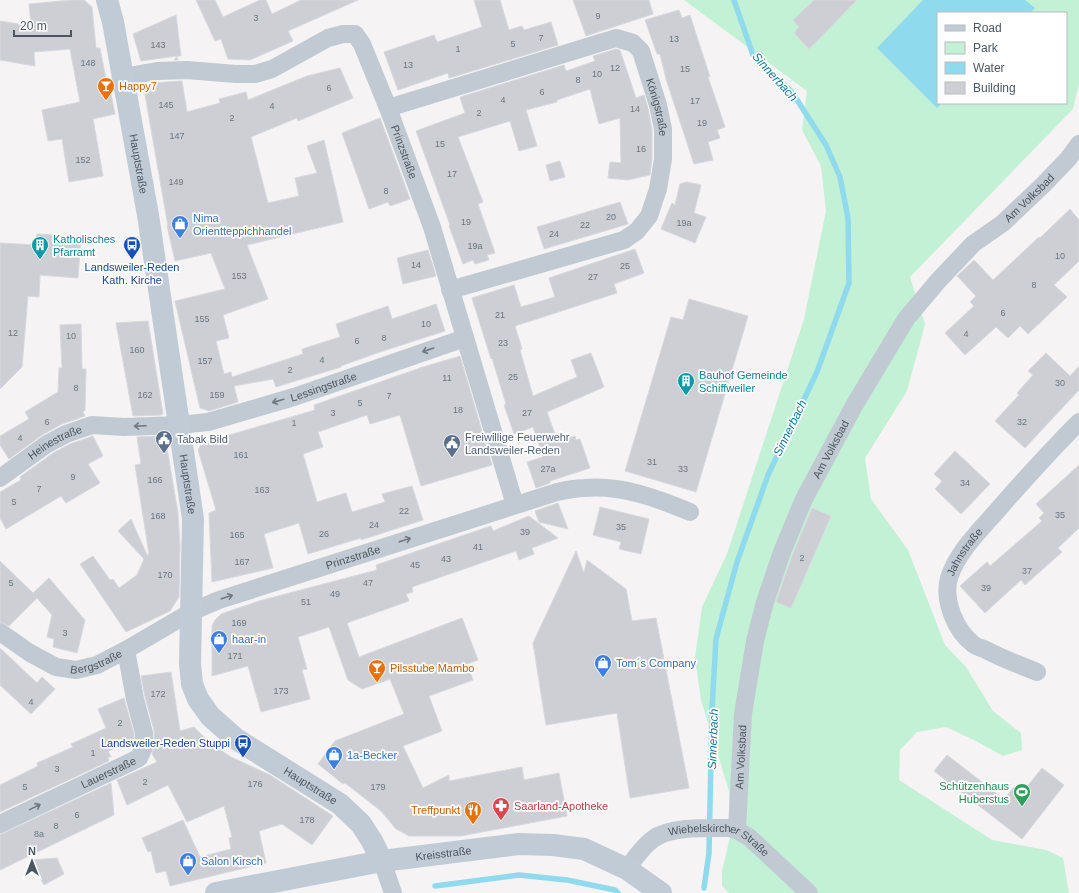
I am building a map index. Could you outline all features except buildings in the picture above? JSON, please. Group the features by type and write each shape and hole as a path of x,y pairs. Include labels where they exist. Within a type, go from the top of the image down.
{"street":[{"name":"Hauptstraße","path":"107,0 113,22 148,215 193,519 190,664 192,684 198,699 210,716 236,738 340,804 360,824 372,841 382,861"},
{"name":"Prinzstraße","path":"123,76 157,71 187,70 255,74 272,69 328,38 342,34 355,34 362,44 388,108 432,227 515,504"},
{"name":"Königstraße","path":"388,108 616,38 633,43 641,52 658,105 663,129 663,159 658,189 649,216 637,231 624,240 450,290"},
{"name":"Am Volksbad","path":"728,829 743,714 755,641 765,602 782,552 804,500 855,404 906,319 938,281 973,244 1003,223 1038,190 1068,159 1079,144"},
{"name":"Lessingstraße","path":"179,425 208,422 294,397 465,338"},
{"name":"Jahnstraße","path":"1037,672 1008,661 973,644 959,628 951,611 947,595 949,579 958,558 981,530 1043,459 1079,422"},
{"name":"Heinestraße","path":"3,470 66,434 92,425 124,427 179,425"},
{"name":"Prinzstraße","path":"191,612 219,600 515,504 557,492 586,488 619,489 657,498 690,512"},
{"name":"Bergstraße","path":"0,632 30,653 56,667 76,670 97,665 191,612"},
{"name":"Lauerstraße","path":"0,824 139,758 144,747 144,733 135,699 126,650"},
{"name":"Wiebelskircher Straße","path":"627,869 646,845 664,833 676,830 728,829 750,838 810,893"},
{"name":"Kreisstraße","path":"216,893 382,861 519,844 553,845 584,849 627,869 661,893"},
{"path":"382,861 393,893"}],"green space":[{"path":"684,0 1079,0 1079,84 1073,109 910,277 925,324 907,391 865,458 871,499 908,550 945,645 966,667 993,711 1021,733 1022,750 1003,756 946,727 917,732 900,750 899,780 992,840 1046,850 1063,858 1069,893 729,893 722,886 722,871 731,833 729,791 701,700 695,658 702,607 727,554 804,319 826,211 821,166 802,130 807,91"}],"water":[{"path":"923,0 1025,0 1035,8 1031,12 937,12 937,104 941,104 937,108 877,48"}],"waterway":[{"name":"Sinnerbach","path":"704,888 709,853 712,709 716,639 737,562 768,475 817,372 849,283 848,218 840,177 826,145 792,92 753,55 734,0"},
{"path":"435,886 519,875 567,880 615,890 618,893"}],"place":[{"name":"Happy7","path":"106,101"},
{"name":"Nima Orientteppichhandel","path":"180,239"},
{"name":"Katholisches Pfarramt","path":"40,260"},
{"name":"Landsweiler-Reden Kath. Kirche","path":"132,260"},
{"name":"Bauhof Gemeinde Schiffweiler","path":"686,396"},
{"name":"Tabak Bild","path":"164,454"},
{"name":"Freiwillige Feuerwehr Landsweiler-Reden","path":"452,458"},
{"name":"haar-in","path":"219,654"},
{"name":"Tom´s Company","path":"603,678"},
{"name":"Pilsstube Mambo","path":"377,683"},
{"name":"Landsweiler-Reden Stuppi","path":"243,758"},
{"name":"1a-Becker","path":"334,770"},
{"name":"Schützenhaus Huberstus","path":"1022,807"},
{"name":"Saarland-Apotheke","path":"501,821"},
{"name":"Treffpunkt","path":"473,825"},
{"name":"Salon Kirsch","path":"188,876"}]}
